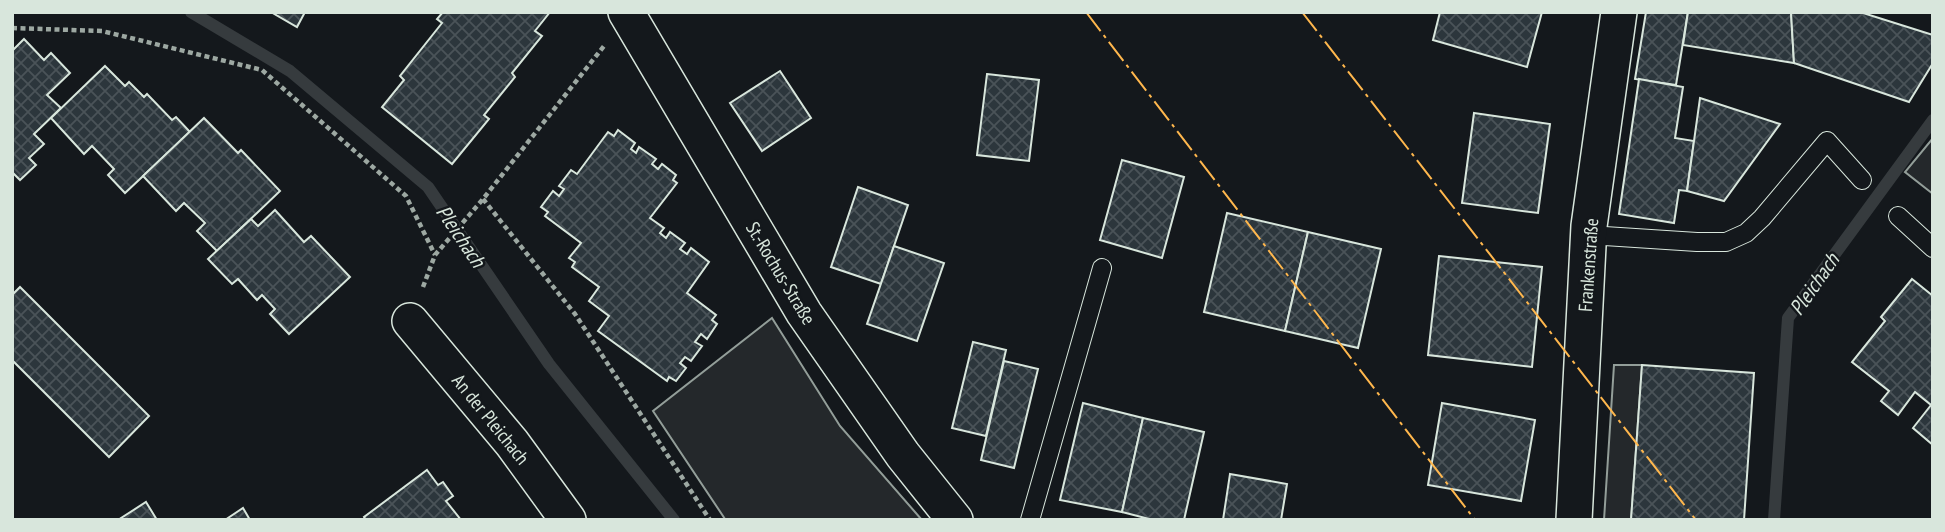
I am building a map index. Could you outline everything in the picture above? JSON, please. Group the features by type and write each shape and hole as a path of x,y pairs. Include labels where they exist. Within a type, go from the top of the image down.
{"street":[{"name":"St.-Rochus-Straße","path":"626,12 804,313 903,455 955,520"},
{"name":"Frankenstraße","path":"1574,520 1589,235 1619,12"},
{"name":"An der Pleichach","path":"410,321 512,443 568,520"}],"lane":[{"path":"1589,235 1726,242 1746,233 1762,218 1826,141 1862,180"},
{"path":"1898,216 1933,248"},
{"path":"1030,520 1101,268"}],"path":[{"path":"12,28 102,31 262,70 406,196 435,255 483,199 605,44"},
{"path":"483,199 575,314 709,520"}],"shaded area":[{"path":"1933,138 1933,194 1905,172"},
{"path":"772,318 840,426 922,520 725,519 653,411"},
{"path":"1614,365 1642,365 1631,520 1604,520"}],"building":[{"path":"271,12 305,12 297,27"},
{"path":"443,12 550,12 535,31 542,36 512,73 515,77 484,115 489,119 452,164 382,107 404,80 400,76 442,23 437,19"},
{"path":"1440,12 1542,12 1527,67 1433,40"},
{"path":"1646,12 1688,12 1676,85 1635,79"},
{"path":"1688,12 1791,12 1794,63 1683,45"},
{"path":"1791,12 1860,12 1933,35 1933,63 1909,102 1794,63"},
{"path":"24,39 44,60 51,53 70,73 47,95 61,108 34,134 44,144 29,158 36,165 20,180 12,172 12,51"},
{"path":"105,66 125,86 129,82 144,97 147,94 172,120 176,117 190,132 125,193 108,175 114,169 92,146 84,154 51,118"},
{"path":"780,71 811,118 762,151 730,103"},
{"path":"987,74 1039,80 1029,161 977,155"},
{"path":"1639,79 1683,87 1675,138 1694,141 1687,191 1679,190 1674,223 1619,214"},
{"path":"1700,98 1780,124 1724,201 1687,191"},
{"path":"1474,113 1550,124 1538,213 1462,203"},
{"path":"204,118 238,153 241,150 280,191 217,251 197,231 205,223 184,203 176,211 143,176"},
{"path":"618,130 635,143 631,149 636,153 639,147 656,159 652,164 658,169 662,164 676,175 673,180 677,183 650,218 664,228 660,233 666,238 670,232 685,243 680,249 687,254 691,248 709,262 687,293 716,315 712,320 717,324 707,339 701,334 695,342 702,346 691,361 685,357 680,363 686,368 676,381 669,377 667,381 598,331 609,316 589,301 599,287 572,267 575,262 569,258 581,243 545,216 548,212 541,207 553,191 559,196 564,189 559,186 571,170 577,174 608,132 614,136"},
{"path":"1122,160 1184,177 1162,258 1100,240"},
{"path":"858,187 908,205 881,284 831,267"},
{"path":"275,210 304,242 311,236 350,277 289,334 270,314 275,309 262,295 257,300 238,279 232,284 208,259 251,219 258,226"},
{"path":"1227,213 1308,232 1285,331 1204,312"},
{"path":"1308,232 1381,249 1358,348 1285,331"},
{"path":"894,246 944,263 917,341 867,324"},
{"path":"1439,256 1542,267 1532,367 1428,355"},
{"path":"1912,279 1933,296 1933,445 1913,428 1931,405 1915,392 1898,415 1881,401 1889,391 1852,362 1885,321 1881,317"},
{"path":"20,287 149,416 109,457 12,360 12,295"},
{"path":"973,342 1006,350 986,436 952,428"},
{"path":"1004,361 1038,369 1014,468 981,460"},
{"path":"1642,365 1754,373 1744,520 1631,520"},
{"path":"1083,403 1143,418 1122,512 1060,500"},
{"path":"1442,403 1535,420 1521,501 1428,485"},
{"path":"1143,418 1204,432 1184,520 1153,520 1122,512"},
{"path":"427,470 438,485 443,482 453,496 446,501 461,520 366,520 364,517"},
{"path":"1230,474 1287,484 1281,520 1223,520"},
{"path":"146,502 157,520 118,520"},
{"path":"243,508 250,520 225,520"}],"waterway":[{"name":"Pleichach","path":"191,12 290,71 428,187 549,364 674,520"},
{"name":"Pleichach","path":"1774,520 1788,318 1933,120"}],"power":[{"path":"1086,12 1475,520"},
{"path":"1302,12 1696,520"}]}
